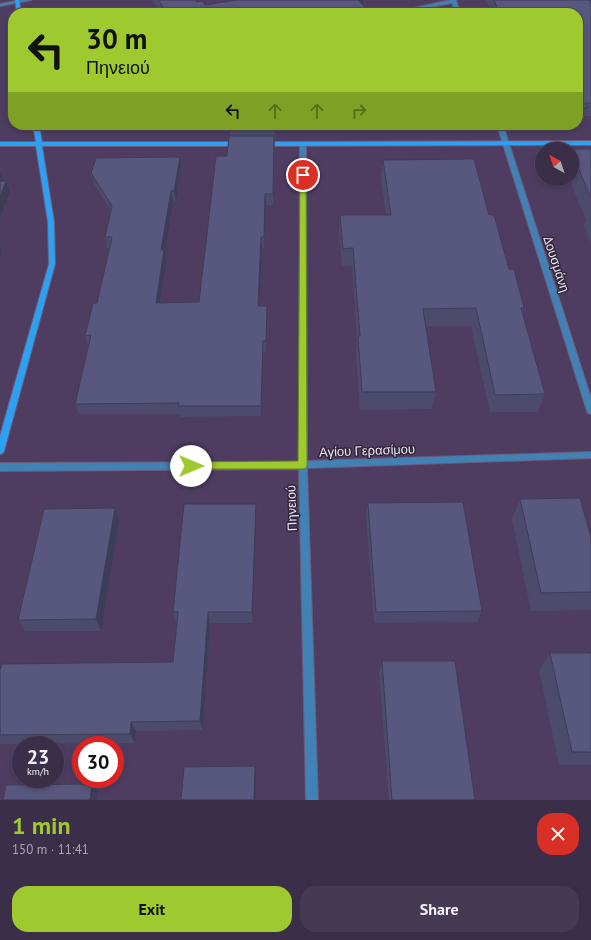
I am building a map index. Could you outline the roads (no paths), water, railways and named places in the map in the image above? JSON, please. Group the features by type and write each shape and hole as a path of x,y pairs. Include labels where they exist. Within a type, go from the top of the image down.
{"street":[{"path":"0,5 29,0"},
{"path":"418,8 454,1"},
{"path":"0,451 52,264 51,222 37,130"},
{"name":"Δουσμάνη","path":"502,130 591,411"},
{"path":"256,144 591,143"},
{"path":"0,144 248,144"},
{"name":"Πηνειού","path":"303,144 303,465 312,800"},
{"name":"Αγίου Γερασίμου","path":"0,467 303,465 591,455"}]}
